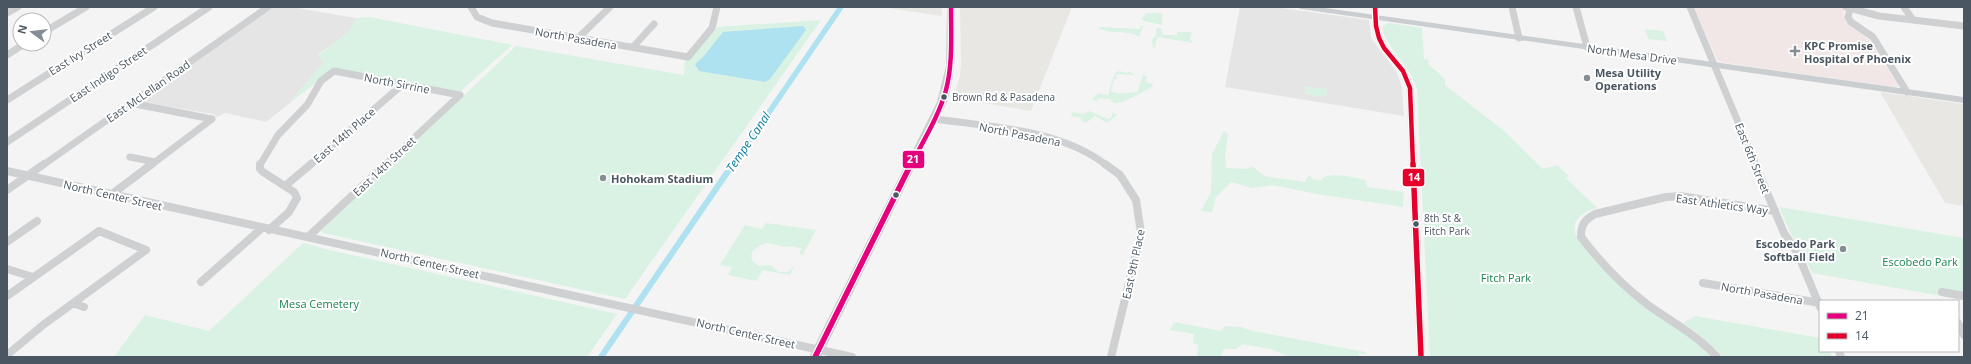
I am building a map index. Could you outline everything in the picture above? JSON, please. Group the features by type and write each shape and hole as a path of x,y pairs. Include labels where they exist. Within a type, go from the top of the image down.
{"main road":[{"path":"817,353 935,119 947,89 952,50 951,7"},
{"name":"North Mesa Drive","path":"1301,7 1964,100"}],"street":[{"path":"7,14 18,7"},
{"path":"52,27 86,7"},
{"name":"East Ivy Street","path":"7,100 154,7"},
{"name":"East Indigo Street","path":"7,142 209,7"},
{"name":"East McLellan Road","path":"7,190 268,7"},
{"name":"North Pasadena","path":"472,7 477,17 492,24 688,57 712,28 717,7"},
{"path":"600,7 609,8"},
{"path":"1375,7 1379,38 1384,48 1403,71 1410,88 1421,357"},
{"path":"1512,7 1519,38"},
{"path":"1576,7 1587,47"},
{"name":"East 6th Street","path":"1690,7 1784,233 1798,254 1819,302"},
{"path":"1904,7 1913,20"},
{"path":"578,38 609,8"},
{"path":"1907,92 1873,37 1851,22 1848,17 1848,8 1879,16 1964,26"},
{"path":"633,47 654,24"},
{"name":"North Sirrine","path":"285,186 260,169 260,164 278,135 307,105 321,82 334,71 460,95"},
{"name":"East 14th Place","path":"285,186 403,84"},
{"name":"East 14th Street","path":"308,238 460,95"},
{"path":"112,194 212,119 130,103"},
{"name":"North Pasadena","path":"935,119 1046,138 1081,149 1101,160"},
{"path":"130,157 155,162"},
{"name":"East 9th Place","path":"1101,160 1116,171 1124,181 1138,205 1142,218 1141,234 1111,357"},
{"name":"North Center Street","path":"7,171 266,229 642,310 817,353 852,357"},
{"path":"201,282 295,205 297,198 294,192 285,186"},
{"name":"East Athletics Way","path":"1717,357 1696,336 1647,305 1636,295 1588,246 1582,237 1581,226 1587,218 1595,214 1666,197 1694,198 1775,211"},
{"path":"7,242 37,222"},
{"path":"7,296 100,232 146,250 73,303 7,355"},
{"path":"7,270 33,277"},
{"name":"North Pasadena","path":"1703,283 1819,304"},
{"path":"1946,300 1942,292 1964,296"},
{"path":"73,303 84,307"}],"shaded area":[{"path":"272,7 291,7 356,18 351,30 318,55 324,62 291,102 266,122 225,113 217,117 213,114 140,102"},
{"path":"882,7 942,7 942,16"},
{"path":"960,7 1072,7 1031,111 953,98 960,76 961,63"},
{"path":"1240,7 1274,7 1369,20 1371,38 1396,71 1402,87 1404,116 1225,87"},
{"name":"KPC Promise Hospital of Phoenix","path":"1694,7 1841,7 1844,9 1843,14 1845,19 1871,42 1899,86 1893,87 1720,62 1717,60"},
{"path":"1880,92 1964,104 1964,206 1945,203"}],"green space":[{"path":"1146,13 1162,13 1162,25 1144,21 1142,19"},
{"path":"369,17 512,45 461,91 330,72 290,102 324,62 318,56 350,30 356,18"},
{"path":"821,20 625,299 323,233 321,231 516,46 684,75 685,60 693,56 717,27"},
{"name":"Fitch Park","path":"1388,23 1422,28 1424,59 1429,60 1428,64 1445,79 1445,85 1503,130 1543,169 1557,165 1569,176 1566,178 1597,208 1583,214 1578,218 1574,227 1578,240 1584,247 1693,338 1711,357 1430,357 1417,89 1414,80 1393,50 1385,35 1382,27"},
{"path":"1141,26 1143,26 1139,37 1130,33 1110,32 1099,29 1100,27 1140,29"},
{"path":"1157,28 1161,28 1163,35 1177,35 1177,32 1192,32 1190,39 1193,43 1158,37 1155,45 1156,47 1151,48 1154,46 1152,44 1152,40 1157,34"},
{"path":"1645,29 1663,31 1667,41 1648,39"},
{"path":"1119,71 1128,73 1128,71 1133,75 1117,74 1116,78 1119,79 1114,79 1111,91 1122,94 1137,92 1143,75 1147,76 1146,82 1154,85 1123,102 1113,103 1110,99 1098,98 1096,101 1092,100 1095,95 1098,95 1097,93 1108,95 1115,73"},
{"path":"1305,86 1327,89 1326,97 1305,94"},
{"path":"1089,111 1108,119 1112,117 1112,112 1117,115 1107,123 1095,116 1086,123 1080,120 1082,118 1071,116 1072,112 1084,114"},
{"path":"1224,131 1228,134 1225,157 1226,168 1246,169 1252,166 1264,176 1305,182 1309,175 1313,179 1321,181 1323,177 1339,175 1365,180 1367,187 1404,192 1403,207 1317,194 1273,185 1252,188 1231,182 1216,197 1212,212 1201,211 1211,192 1212,154"},
{"name":"Escobedo Park","path":"1779,207 1964,238 1964,300 1812,273 1804,255 1791,234"},
{"path":"766,223 816,230 802,256 799,252 802,249 784,247 769,243 760,245 753,251 751,256 753,262 759,266 770,265 779,272 787,272 795,266 790,275 763,270 756,281 728,275 732,267 720,265 745,225 762,229"},
{"name":"Mesa Cemetery","path":"303,243 617,314 587,357 114,357 145,315 209,331"},
{"path":"1695,316 1819,338 1819,352 1830,352 1832,357 1724,357 1706,340 1684,323"},
{"path":"1174,322 1221,331 1225,326 1241,327 1253,331 1365,352 1367,355 1359,353 1359,357 1290,357 1271,349 1242,344 1236,349 1224,349 1220,357 1197,357 1198,345 1193,343 1194,334 1170,330"}],"water":[{"path":"803,26 806,30 770,79 765,82 699,71 695,64 703,57 723,32"}],"waterway":[{"name":"Tempe Canal","path":"733,165 841,7"},
{"name":"Tempe Canal","path":"601,357 733,164"}],"transit line":[{"name":"21","path":"815,357 942,102 949,78 951,7"},
{"name":"14","path":"1375,7 1376,26 1379,38 1384,48 1403,71 1410,88 1421,357"}],"place":[{"name":"KPC Promise Hospital of Phoenix","path":"1795,51"},
{"name":"Mesa Utility Operations","path":"1587,78"},
{"name":"Brown Rd & Pasadena","path":"944,97"},
{"name":"Hohokam Stadium","path":"603,178"},
{"name":"8th St & Fitch Park","path":"1416,224"},
{"name":"Escobedo Park Softball Field","path":"1843,249"}]}
